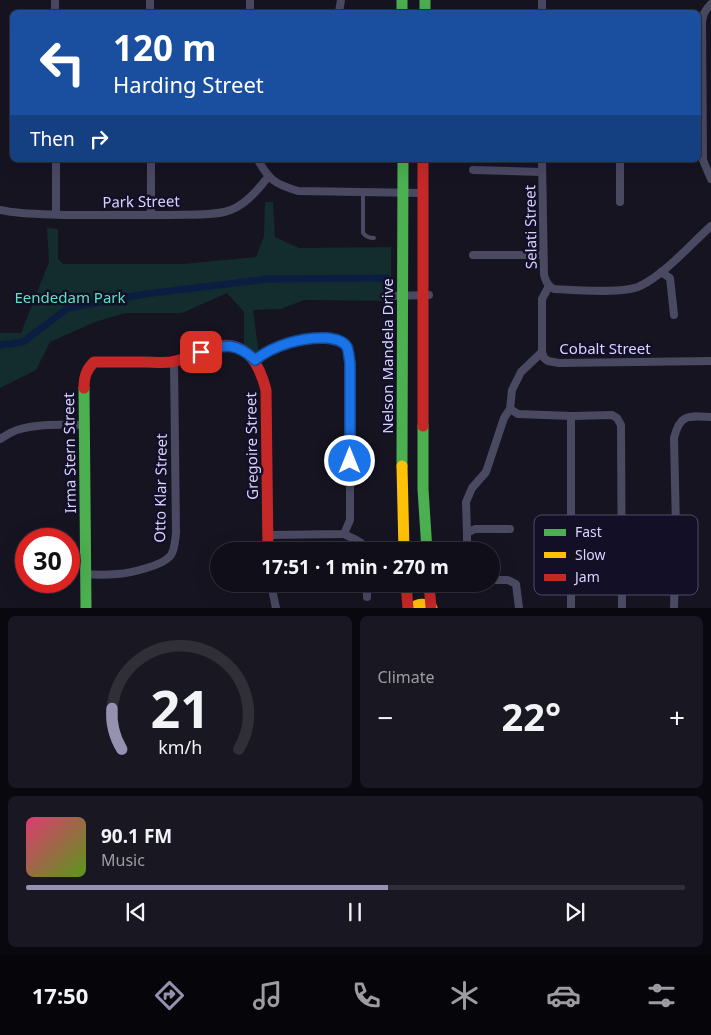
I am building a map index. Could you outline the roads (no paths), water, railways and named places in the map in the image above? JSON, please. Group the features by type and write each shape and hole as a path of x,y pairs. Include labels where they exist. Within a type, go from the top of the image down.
{"street":[{"path":"711,4 703,14 702,22 703,160 711,179"},
{"path":"56,162 56,214"},
{"path":"151,162 151,215"},
{"path":"259,162 268,177 284,187 298,191 422,193"},
{"name":"Nelson Mandela Drive","path":"403,162 403,542"},
{"path":"423,162 422,193 426,295 423,470 426,542"},
{"name":"Selati Street","path":"542,162 544,275 549,286 554,289 632,289 640,286 662,272 711,226"},
{"path":"620,162 620,202"},
{"path":"473,170 542,172"},
{"name":"Park Street","path":"0,210 12,213 151,215 225,212 237,207 248,199 268,177"},
{"path":"473,255 543,255"},
{"path":"662,272 670,278 674,315"},
{"name":"Cobalt Street","path":"549,286 542,299 542,352 544,358 548,361 559,363 711,360"},
{"path":"390,296 426,295"},
{"path":"402,326 424,326"},
{"path":"174,361 216,347 227,346 240,349 255,360 273,349 296,341 314,338 341,341 346,346 350,363 350,520 344,534"},
{"path":"466,542 466,502 472,488 486,472 504,418 510,409 512,390 521,372 542,352"},
{"name":"Gregoire Street","path":"255,360 264,378 266,390 267,542"},
{"name":"Irma Stern Street","path":"86,608 84,381 86,372 94,362 174,361"},
{"name":"Otto Klar Street","path":"86,574 115,575 157,564 171,554 175,545 174,361"},
{"path":"510,409 518,414 612,415 617,418 621,425 621,515"},
{"path":"571,416 571,515"},
{"path":"676,515 674,438 677,427 682,420 690,416 711,417"},
{"path":"0,439 15,430 28,427 84,425"},
{"path":"466,533 475,530 510,529"},
{"path":"267,535 344,534 360,542"},
{"path":"403,535 426,536"},
{"path":"500,580 508,580 516,584 519,608"},
{"path":"273,592 276,608"},
{"path":"367,592 367,597"},
{"path":"407,592 408,608"},
{"path":"430,592 431,607"},
{"path":"571,595 571,608"},
{"path":"622,595 622,608"},
{"path":"674,595 674,608"},
{"path":"412,608 421,603 431,607"}],"lane":[{"path":"363,193 363,233 365,236 374,238"}],"waterway":[{"path":"0,345 23,342 68,308 145,294 268,279 386,278"}],"park label":[{"name":"Eendedam Park","path":"70,297"}]}
